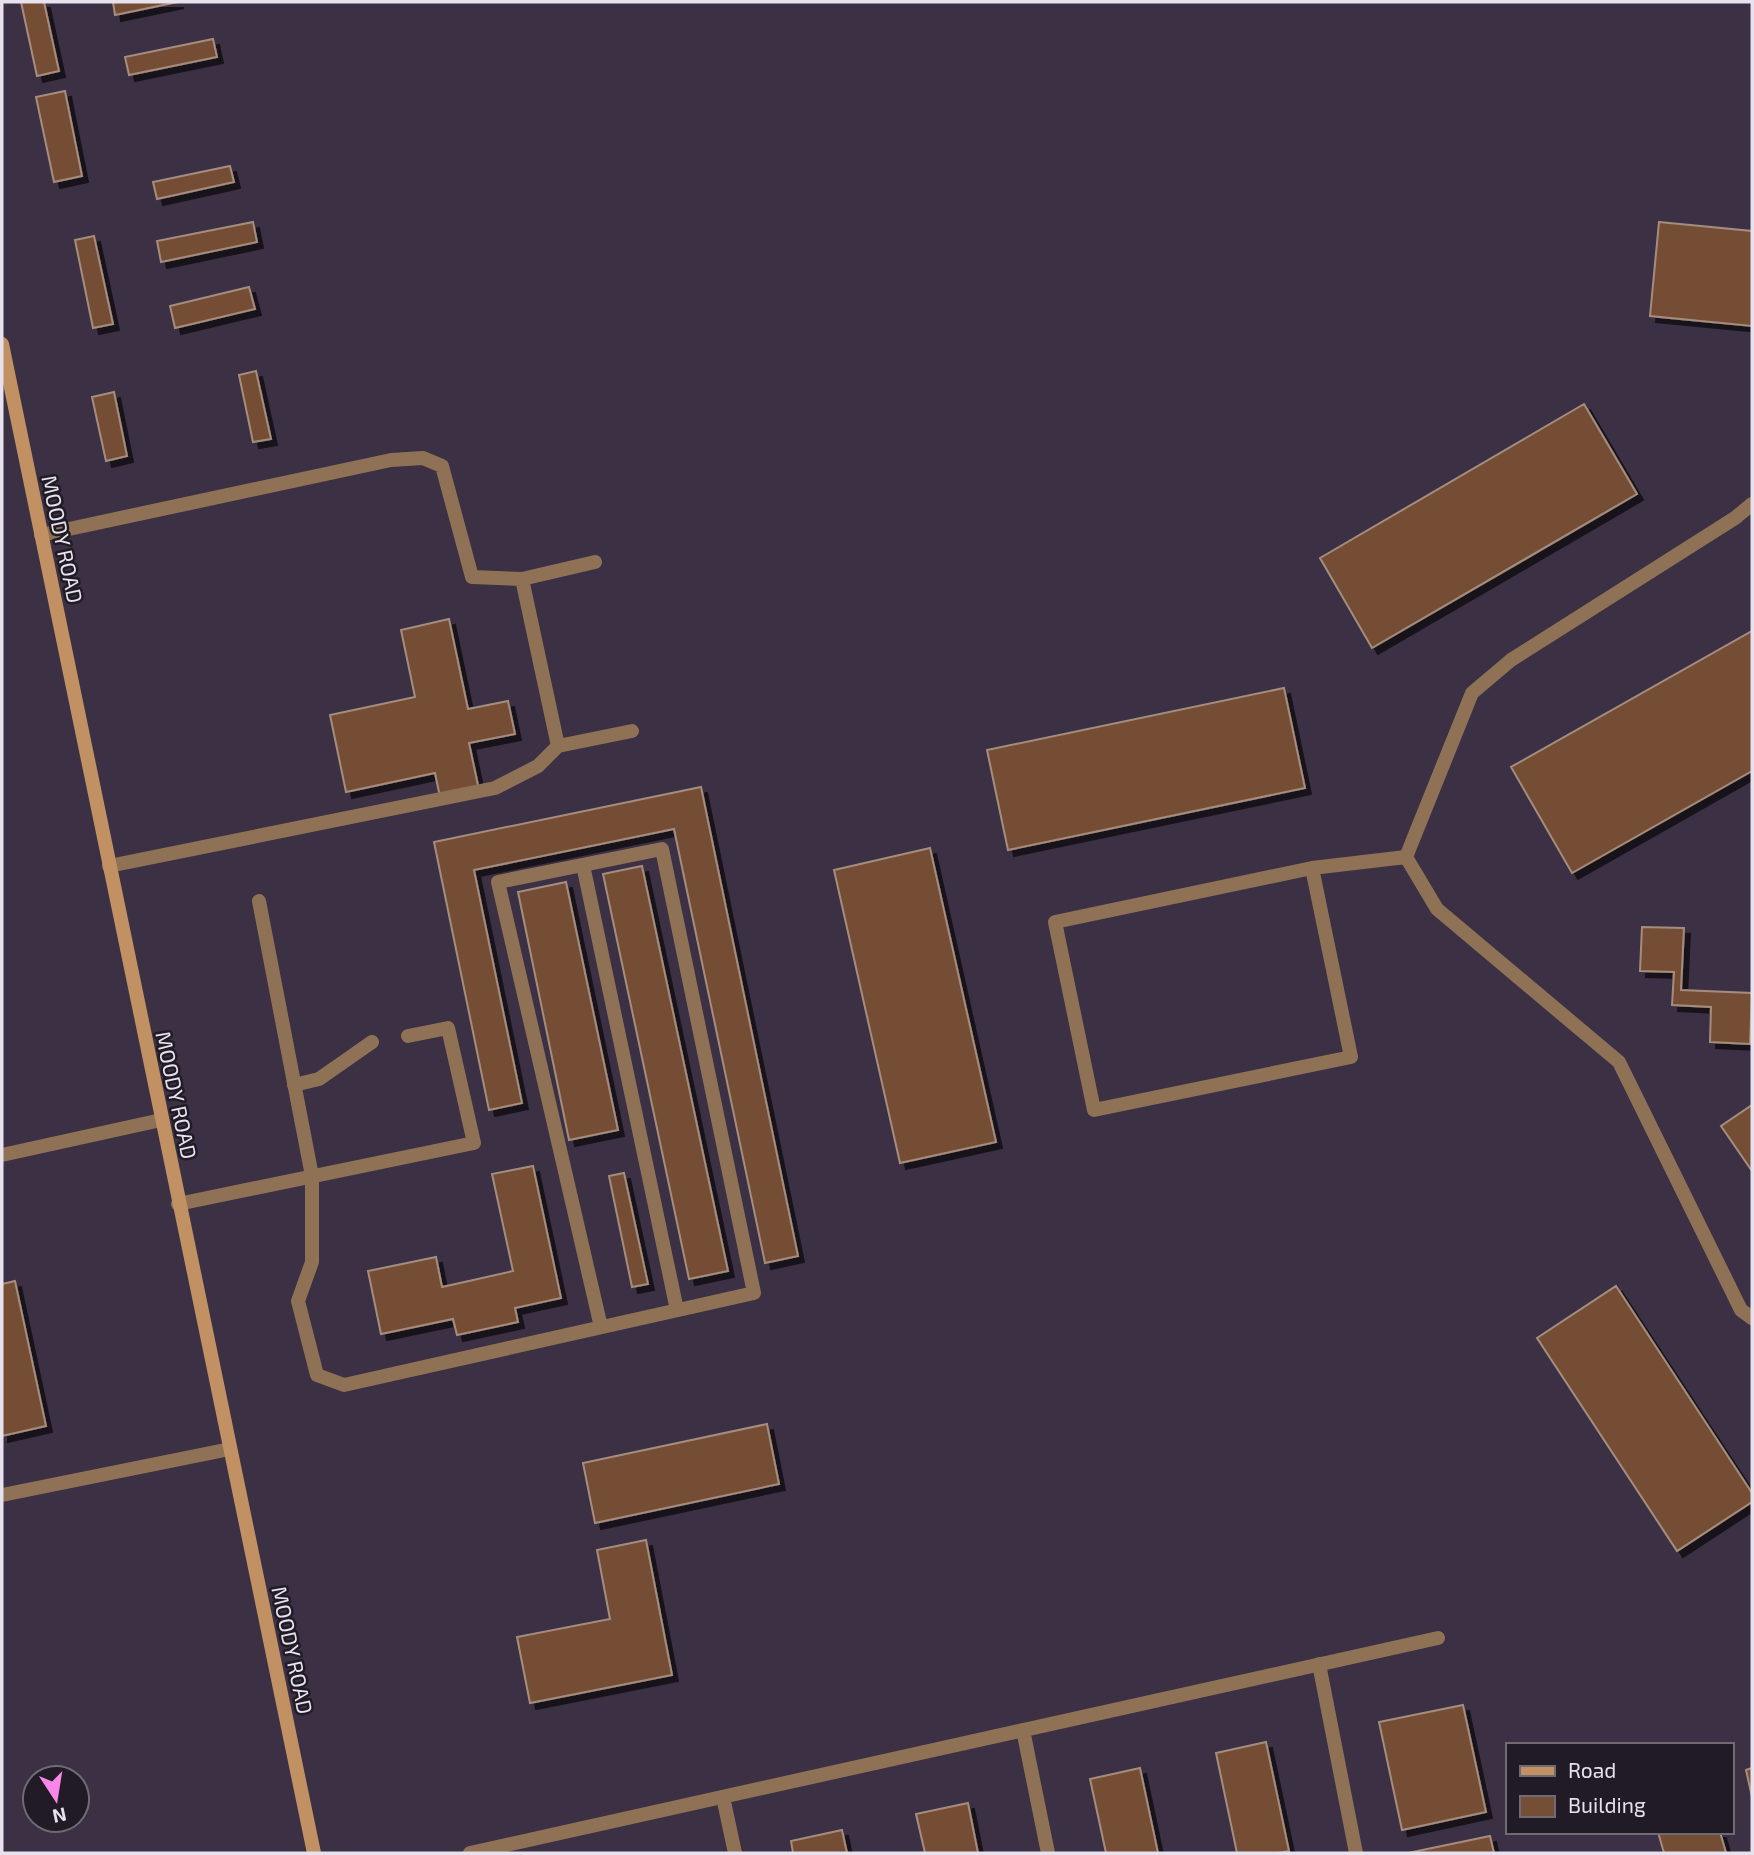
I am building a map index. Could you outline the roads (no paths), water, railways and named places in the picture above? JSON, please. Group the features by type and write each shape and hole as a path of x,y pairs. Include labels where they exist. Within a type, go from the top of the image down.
{"main road":[{"name":"MOODY ROAD","path":"2,344 314,1853"}],"street":[{"path":"41,535 391,460 423,458 442,466 472,577 522,579 595,562"},
{"path":"1406,856 1472,693 1511,660 1735,518 1752,503"},
{"path":"522,579 558,746"},
{"path":"109,866 495,788 538,766 558,746 632,731"},
{"path":"259,901 312,1176 312,1262 298,1301 317,1375 344,1385 754,1293 662,849 498,882 601,1327"},
{"path":"1312,868 1351,1057 1094,1110 1055,922 1312,868 1406,856"},
{"path":"1406,856 1437,909 1619,1062 1741,1310 1752,1318"},
{"path":"583,865 677,1310"},
{"path":"178,1204 474,1143 448,1028 408,1036"},
{"path":"294,1085 319,1079 372,1042"},
{"path":"2,1155 161,1120"},
{"path":"2,1495 230,1449"},
{"path":"470,1853 1438,1638"},
{"path":"1319,1664 1356,1853"},
{"path":"1023,1730 1048,1853"},
{"path":"723,1797 735,1853"}]}
